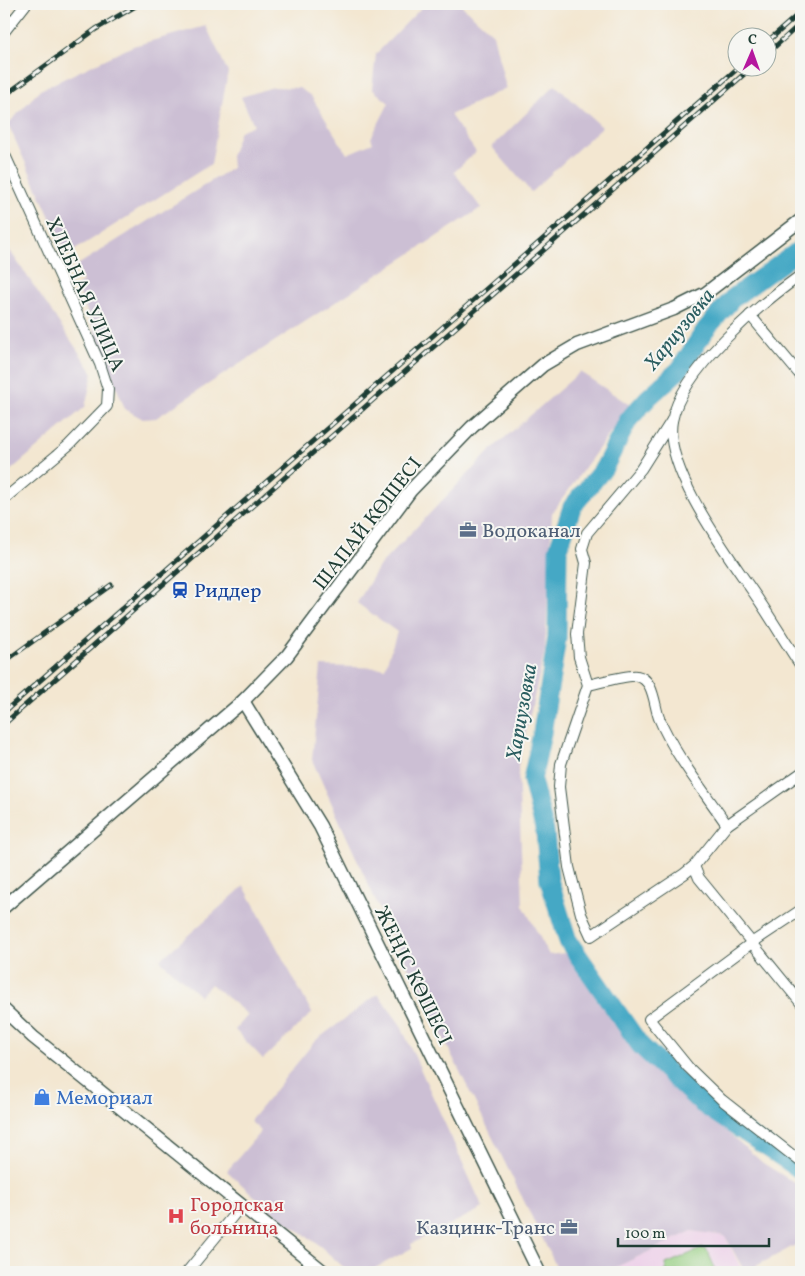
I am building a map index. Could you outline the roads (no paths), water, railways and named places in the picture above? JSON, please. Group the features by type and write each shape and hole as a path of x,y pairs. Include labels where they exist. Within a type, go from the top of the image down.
{"street":[{"path":"4,32 26,4"},
{"name":"ХЛЕБНАЯ УЛИЦА","path":"4,153 100,364 108,389 107,406 91,423 4,499"},
{"name":"ШАПАЙ КӨШЕСІ","path":"4,907 243,701 288,656 411,490 472,427 544,366 577,345 674,309 706,293 801,220"},
{"path":"801,275 750,315 717,347 679,401 672,420 641,469 587,533 582,549 586,563 576,634 579,657 588,685 561,764 559,787 569,867 581,914 591,936 694,866 727,825 801,773"},
{"path":"750,315 801,376"},
{"path":"672,420 671,437 675,460 720,547 759,601 801,666"},
{"path":"588,685 636,675 645,679 651,688 660,718 677,750 727,825"},
{"name":"ЖЕҢІС КӨШЕСІ","path":"243,701 320,826 539,1272"},
{"path":"694,866 699,878 801,1003"},
{"path":"801,910 752,942 655,1012 649,1019 688,1067 722,1100 801,1162"},
{"path":"4,1010 33,1038 324,1272"},
{"path":"187,1272 241,1206"}],"waterway":[{"name":"Хариузовка","path":"801,249 733,298 706,329 680,369 649,397 629,419 604,468 572,507 558,550 557,638 542,733 532,780 545,832 549,880 568,941 640,1045 701,1103 801,1170"}],"railway":[{"path":"4,96 96,29 139,4"},
{"path":"778,32 801,12"},
{"path":"778,44 801,23"},
{"path":"4,712 728,77"},
{"path":"4,724 740,78"},
{"path":"4,662 111,585"}],"place":[{"name":"Водоканал","path":"468,530"},
{"name":"Риддер","path":"180,590"},
{"name":"Мемориал","path":"42,1097"},
{"name":"Городская больница","path":"176,1216"},
{"name":"Казцинк-Транс","path":"569,1227"}]}
